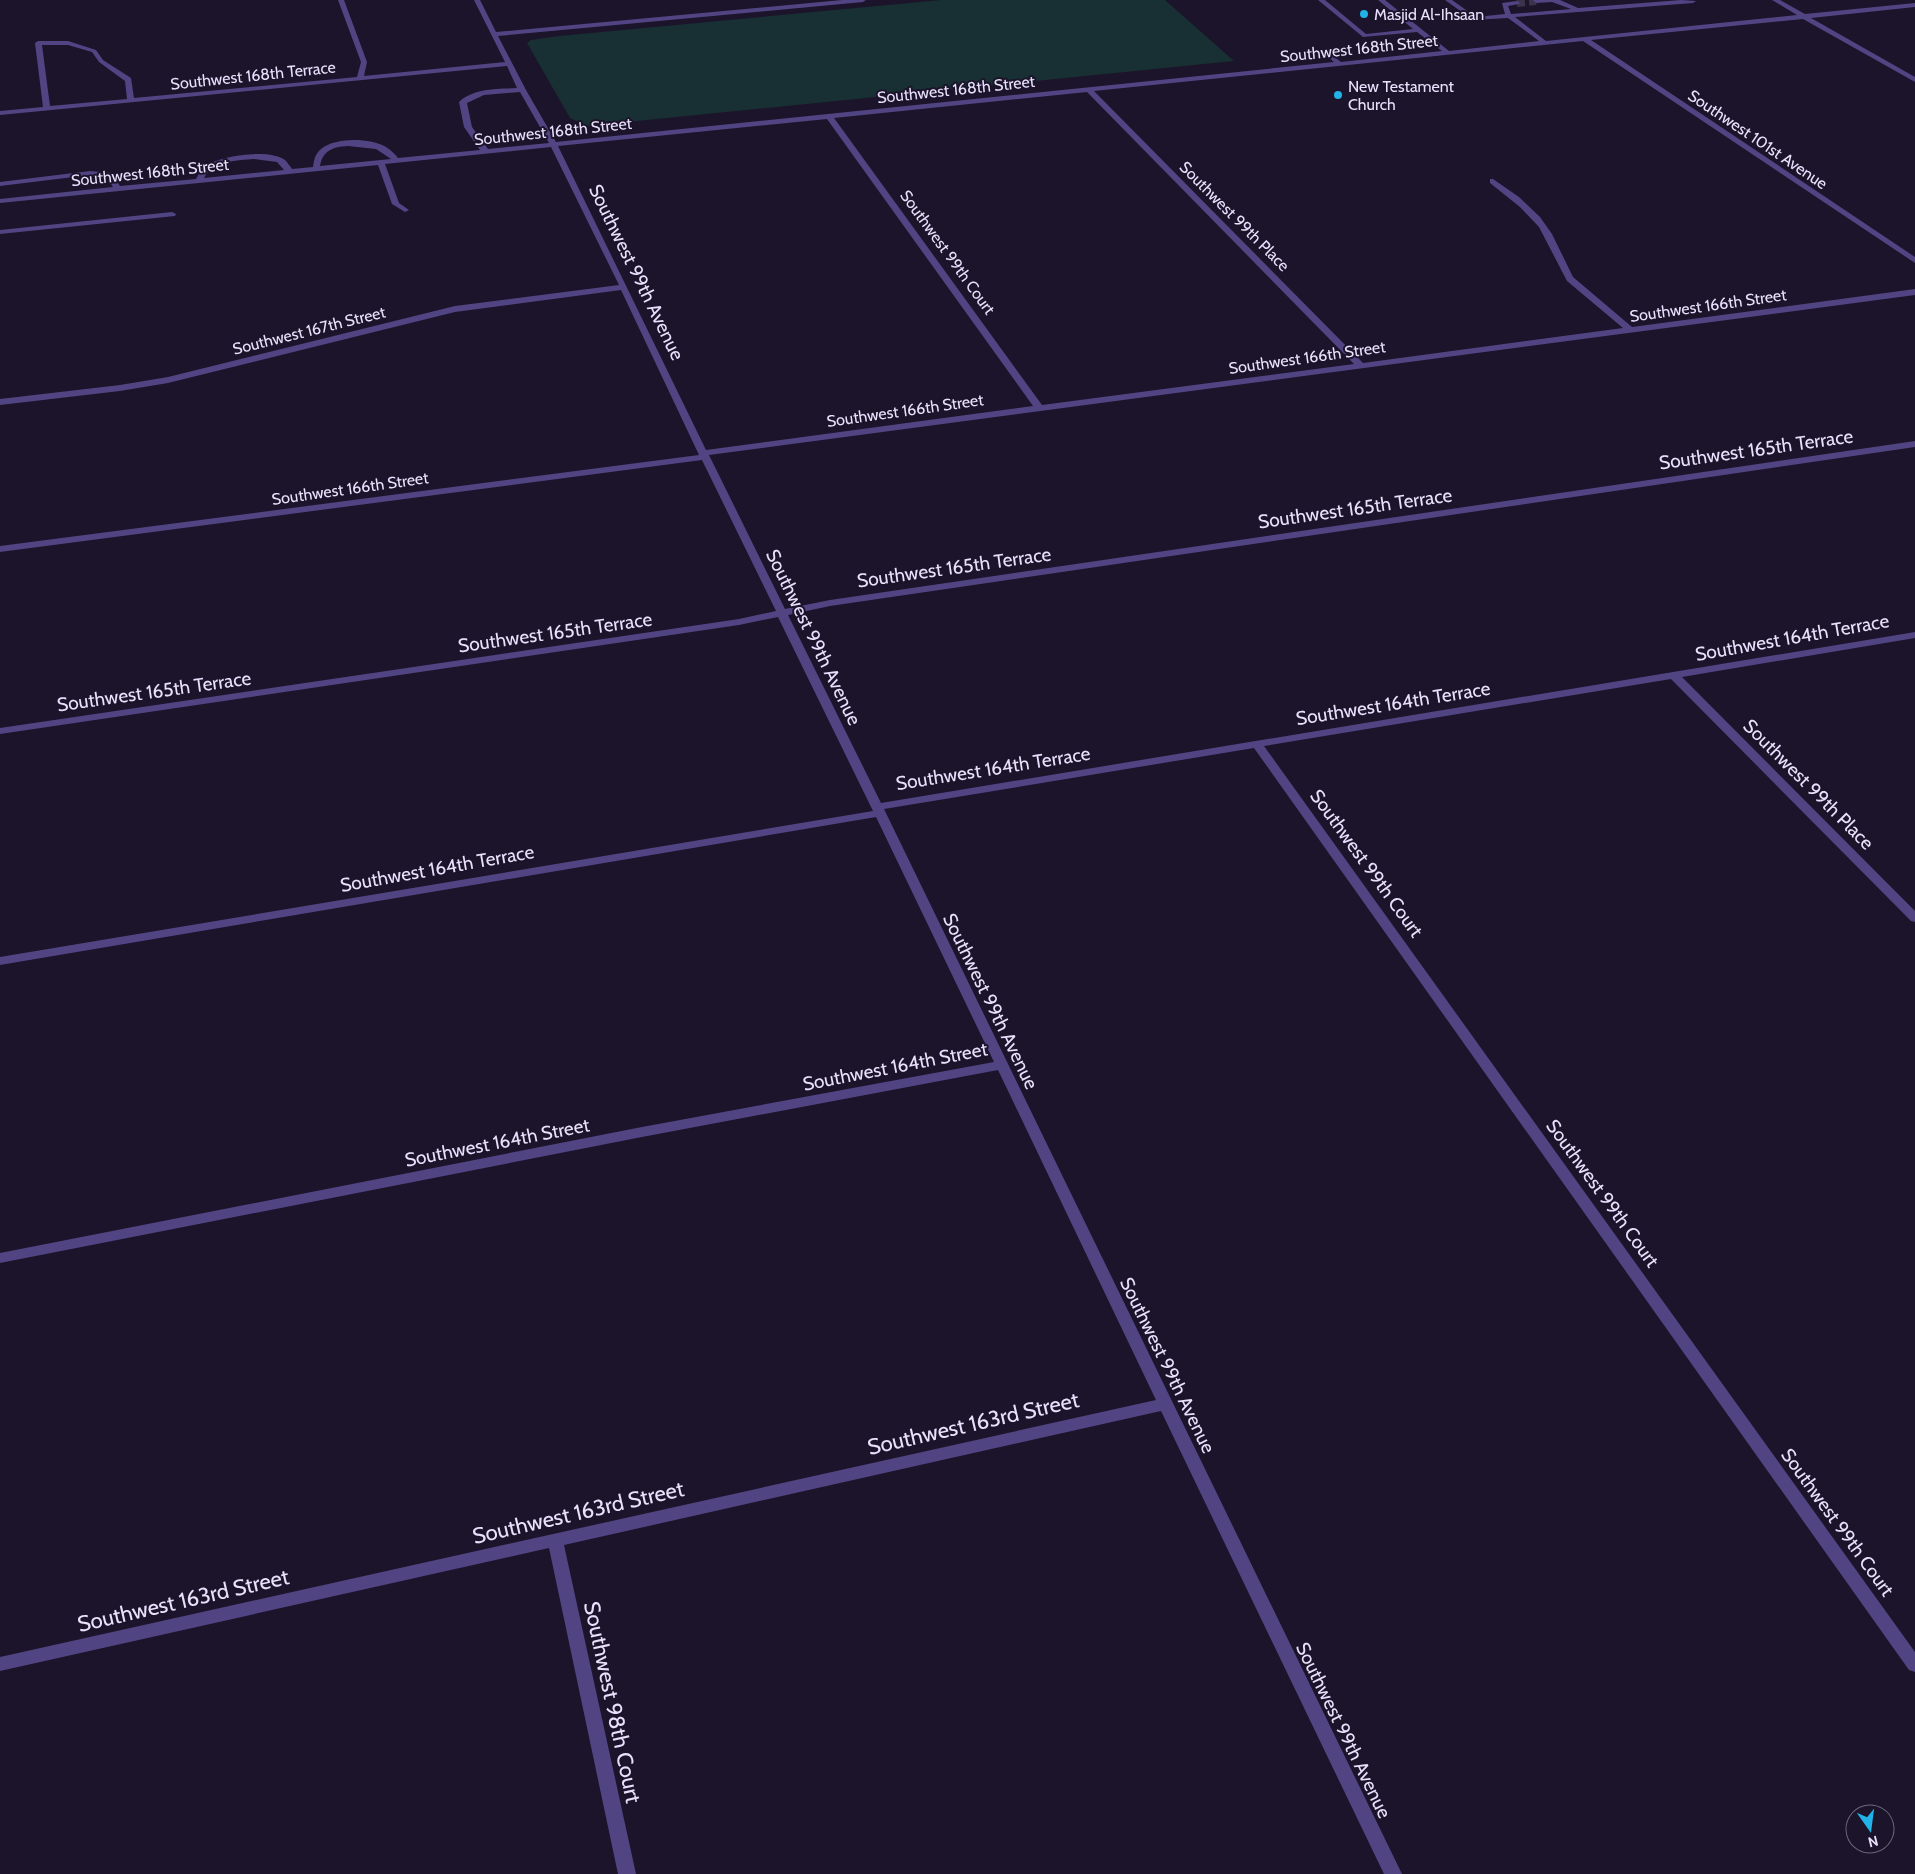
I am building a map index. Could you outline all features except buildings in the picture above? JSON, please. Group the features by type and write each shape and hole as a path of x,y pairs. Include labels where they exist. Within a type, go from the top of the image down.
{"street":[{"path":"341,0 364,62 360,78"},
{"name":"Southwest 99th Avenue","path":"477,0 522,90 553,145 624,287 1393,1874"},
{"path":"494,34 824,2 863,0"},
{"path":"1321,0 1365,36 1419,30"},
{"path":"1381,0 1448,53"},
{"path":"1448,0 1475,19 1692,0"},
{"path":"1536,1 1552,0 1580,10"},
{"path":"1775,0 1915,80"},
{"path":"1517,3 1504,4 1509,16 1545,43"},
{"name":"Southwest 168th Street","path":"0,201 1915,5"},
{"name":"Southwest 101st Avenue","path":"1585,39 1915,261"},
{"path":"47,109 38,43 68,43 94,51 101,61 128,80 131,100"},
{"path":"1325,52 1340,64"},
{"name":"Southwest 168th Terrace","path":"0,113 509,64"},
{"name":"Southwest 99th Place","path":"1088,89 1360,365"},
{"path":"486,152 468,127 463,102 486,93 522,90"},
{"name":"Southwest 99th Court","path":"829,116 1039,408"},
{"path":"316,169 319,155 324,150 347,143 361,143 381,147 397,161"},
{"path":"200,181 202,173 209,167 220,162 238,158 269,157 280,160 290,172"},
{"path":"381,162 396,204 405,210"},
{"path":"0,184 90,173 108,175 118,189"},
{"path":"1493,182 1534,214 1549,236 1564,271 1570,279 1630,330"},
{"path":"0,232 172,214"},
{"name":"Southwest 167th Street","path":"0,402 113,389 168,380 455,309 624,287"},
{"name":"Southwest 166th Street","path":"0,549 704,455 1039,408 1915,292"},
{"name":"Southwest 165th Terrace","path":"0,731 719,625 840,602 1915,444"},
{"name":"Southwest 164th Terrace","path":"0,961 1257,744 1915,635"},
{"name":"Southwest 99th Place","path":"1675,676 1915,918"},
{"name":"Southwest 99th Court","path":"1257,744 1915,1665"},
{"name":"Southwest 164th Street","path":"0,1258 632,1134 1001,1065"},
{"name":"Southwest 163rd Street","path":"0,1664 1166,1404"},
{"name":"Southwest 98th Court","path":"555,1540 627,1874"}],"green space":[{"path":"941,0 1165,0 1234,61 587,126 570,118 527,43 531,40 559,36"}],"tunnel":[{"path":"1517,3 1536,1"}],"place":[{"name":"Masjid Al-Ihsaan","path":"1364,14"},
{"name":"New Testament Church","path":"1338,95"}]}
